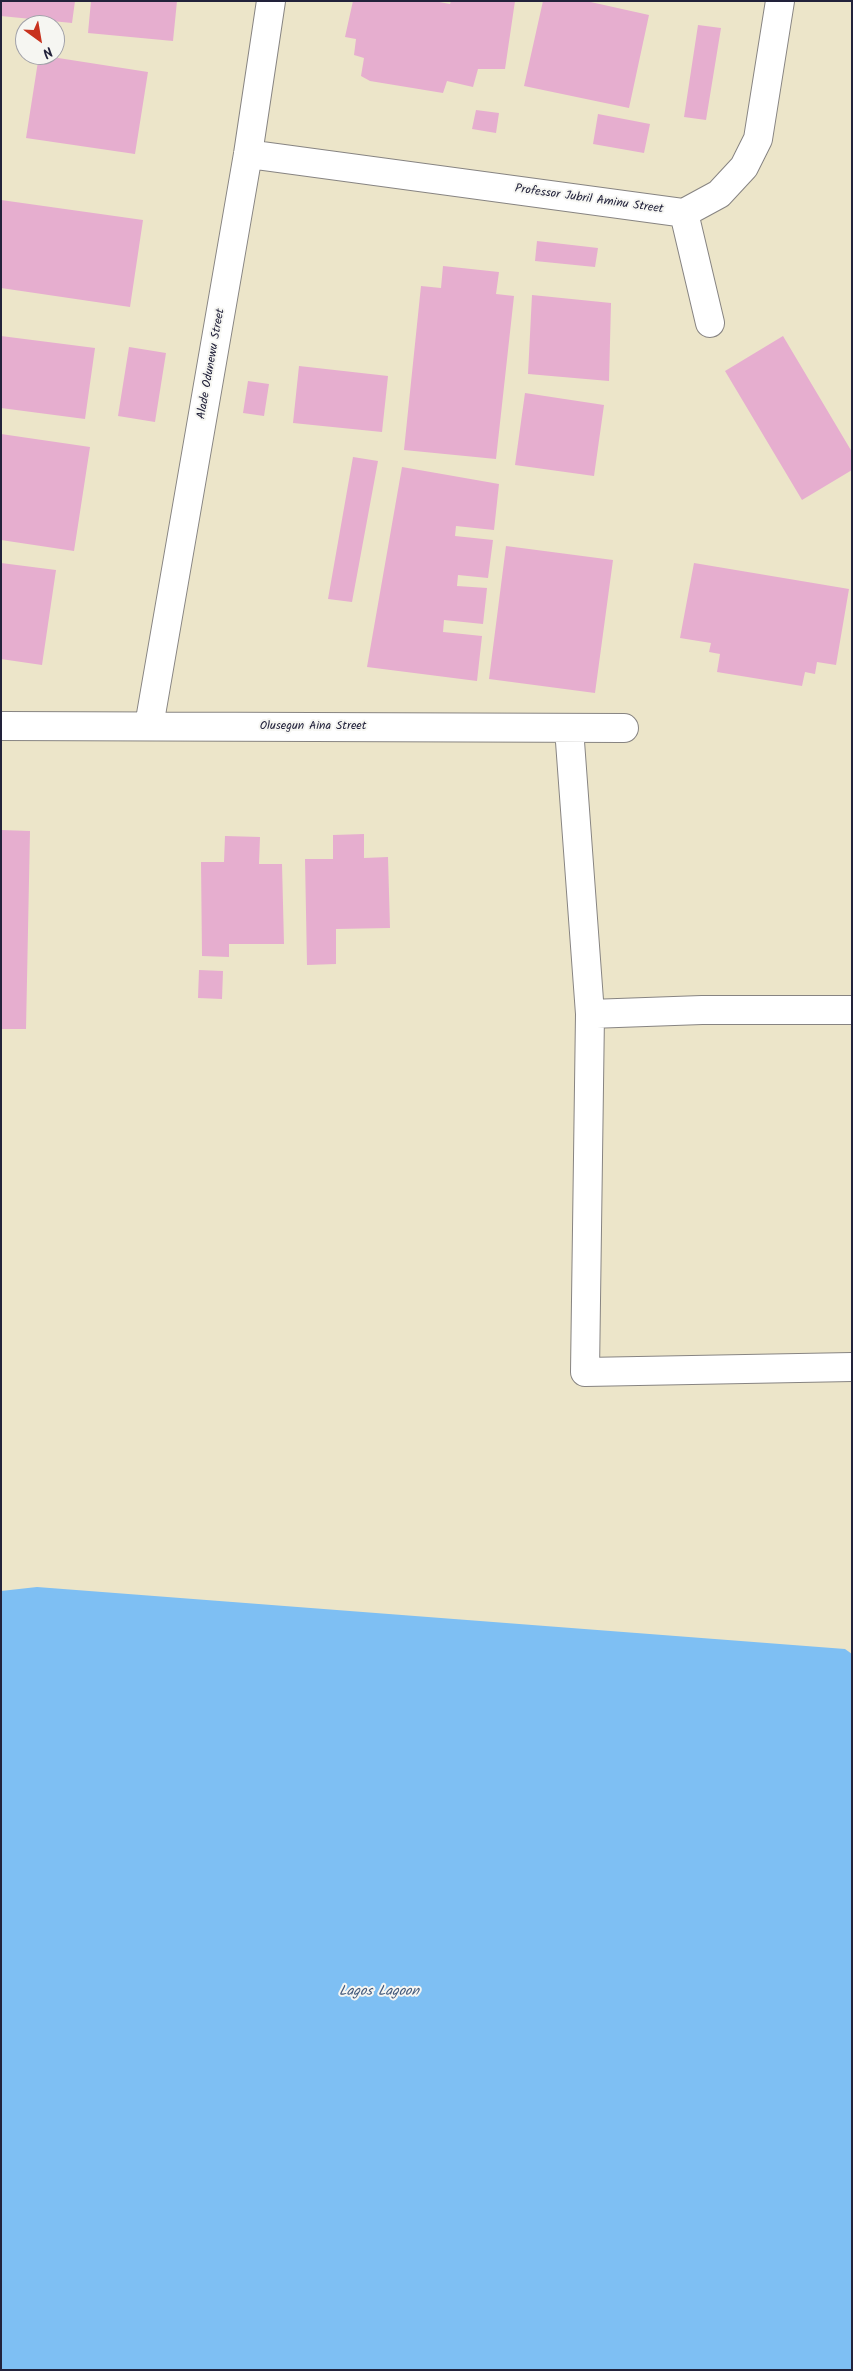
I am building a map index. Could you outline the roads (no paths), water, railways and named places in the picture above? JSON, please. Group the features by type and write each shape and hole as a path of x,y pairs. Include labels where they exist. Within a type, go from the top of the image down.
{"street":[{"name":"Alade Odunewu Street","path":"149,726 248,154 271,1"},
{"path":"710,322 684,212 719,194 744,167 758,139 780,1"},
{"name":"Professor Jubril Aminu Street","path":"248,154 684,212"},
{"name":"Olusegun Aina Street","path":"1,726 624,728"},
{"path":"570,728 590,1014 585,1372 852,1367"},
{"path":"590,1014 702,1010 852,1010"}],"water":[{"name":"Lagos Lagoon","path":"37,1587 845,1649 852,1654 852,2370 1,2370 1,1591"}]}
